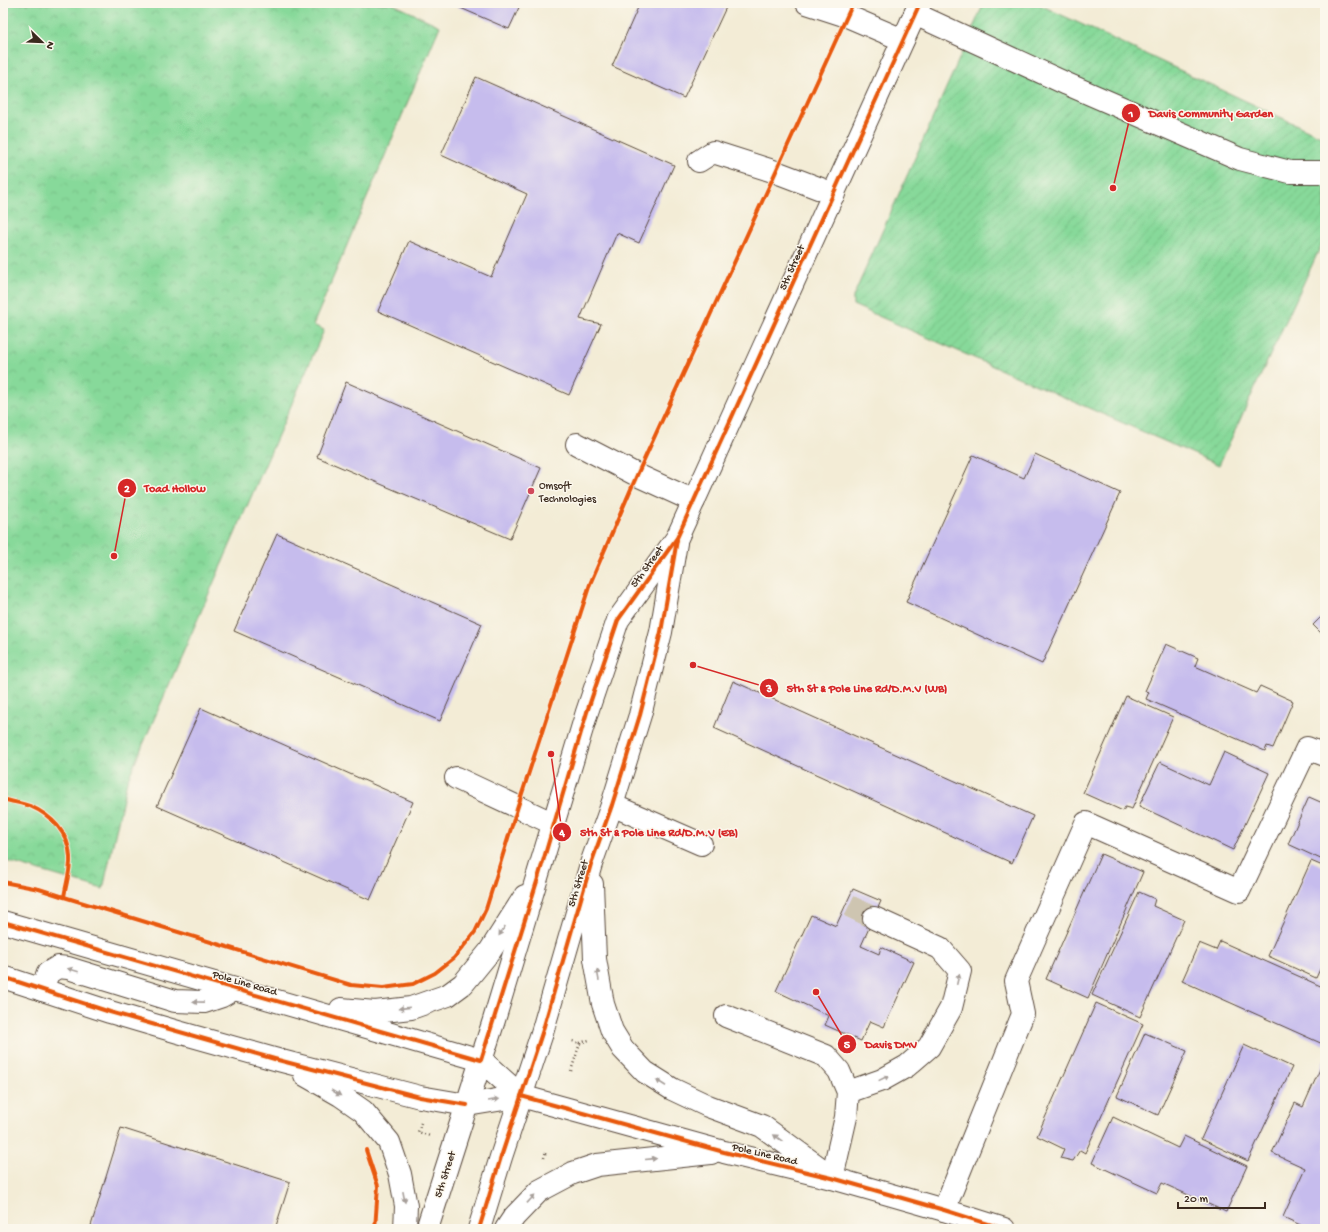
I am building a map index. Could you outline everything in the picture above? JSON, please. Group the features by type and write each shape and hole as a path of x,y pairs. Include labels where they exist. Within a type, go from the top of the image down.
{"main road":[{"path":"807,3 847,16 903,40"},
{"path":"917,8 1067,84 1240,159 1290,172 1324,172"},
{"name":"5th Street","path":"427,1229 539,875 587,712 618,620 677,538 917,8"},
{"path":"698,161 713,152 776,172 834,194"},
{"path":"577,444 636,475 694,501"},
{"name":"5th Street","path":"479,1229 542,1033 591,864 612,805 640,715 661,632 677,538"},
{"path":"944,1210 1023,1014 1016,981 1086,823 1239,891 1307,748 1325,755"},
{"path":"456,778 554,824"},
{"path":"612,805 701,844"},
{"path":"591,864 595,959 603,1004 612,1031 623,1049 645,1072 672,1089 708,1106 762,1126 832,1178 846,1117 848,1092 839,1070 826,1056 726,1016"},
{"path":"291,1005 375,1012 411,1008 448,995 463,984 490,950 539,875"},
{"path":"848,1092 882,1080 907,1066 929,1047 952,1008 960,971 940,948 874,918"},
{"name":"Pole Line Road","path":"3,922 481,1060 521,1096"},
{"path":"42,990 48,973 58,967 68,968 175,1001 204,1002 222,996 234,989"},
{"name":"Pole Line Road","path":"3,978 110,1012 278,1060 424,1098 467,1105 521,1096 724,1152 832,1178 1004,1229"},
{"path":"278,1060 340,1094 363,1111 389,1142 400,1174 406,1206 405,1229"},
{"path":"506,1229 514,1217 539,1191 573,1173 597,1165 724,1152"}],"path":[{"path":"571,1071 580,1043 572,1041"},
{"path":"422,1120 418,1132 430,1136"}],"green space":[{"path":"3,3 391,3 440,26 313,325 324,330 127,781 103,889 3,860"},
{"path":"984,3 1036,3 1325,138 1325,237 1219,465 853,305 853,297"}],"building":[{"path":"449,3 521,3 509,29"},
{"path":"640,3 728,3 684,98 612,66"},
{"path":"476,77 674,165 639,243 617,233 580,319 601,324 569,395 378,311 409,241 491,277 527,194 441,155"},
{"path":"346,382 541,468 510,539 317,457"},
{"path":"1035,454 1120,493 1042,664 906,602 973,455 1024,478"},
{"path":"277,534 482,624 440,721 234,631"},
{"path":"1325,613 1325,637 1313,625"},
{"path":"1166,644 1198,658 1195,666 1256,693 1260,686 1293,701 1273,748 1267,746 1265,751 1146,699 1149,692 1145,691"},
{"path":"733,681 1033,816 1012,863 714,728"},
{"path":"1126,696 1173,717 1132,809 1125,807 1123,811 1083,793"},
{"path":"201,708 413,802 370,900 157,806"},
{"path":"1224,752 1269,773 1233,850 1139,806 1160,762 1209,785"},
{"path":"1309,797 1325,804 1325,861 1288,844"},
{"path":"1101,854 1143,872 1088,998 1046,979"},
{"path":"1311,861 1325,867 1325,958 1316,978 1268,956"},
{"path":"853,889 881,901 861,946 879,954 881,947 914,962 884,1027 870,1021 861,1041 825,1025 829,1016 776,991 811,915 836,926"},
{"path":"1139,892 1155,899 1153,906 1184,920 1140,1017 1092,995"},
{"path":"1220,941 1325,988 1325,1045 1182,981 1199,943 1216,950"},
{"path":"1096,1003 1143,1024 1085,1153 1080,1150 1073,1161 1060,1158 1064,1149 1037,1136"},
{"path":"1145,1033 1187,1051 1158,1115 1117,1096"},
{"path":"1244,1045 1292,1067 1248,1161 1201,1139"},
{"path":"1325,1058 1325,1229 1309,1229 1283,1217 1305,1168 1272,1153 1295,1103 1303,1107"},
{"path":"1113,1117 1178,1148 1184,1136 1247,1166 1226,1212 1162,1183 1157,1193 1092,1163"},
{"path":"121,1128 290,1182 275,1229 90,1229"}],"tunnel":[{"path":"849,906 874,918"}],"cycle path":[{"path":"3,882 39,889 351,985 383,988 413,984 435,973 454,958 475,932 486,909 590,584 637,475 853,3"},
{"path":"3,922 481,1060 539,875 587,712 618,620 677,538 920,3"},
{"path":"479,1229 542,1033 591,864 612,805 640,715 661,632 677,540"},
{"path":"3,799 30,806 45,814 58,826 66,840 70,857 69,872 64,897"},
{"path":"3,977 110,1012 278,1060 420,1097 467,1105"},
{"path":"521,1096 724,1152 832,1178 1004,1229"},
{"path":"366,1150 378,1186 375,1229"}],"place":[{"name":"Davis Community Garden","path":"1113,188"},
{"name":"Omsoft Technologies","path":"531,491"},
{"name":"Toad Hollow","path":"114,556"},
{"name":"5th St & Pole Line Rd/D.M.V (WB)","path":"693,665"},
{"name":"5th St & Pole Line Rd/D.M.V (EB)","path":"551,754"},
{"name":"Davis DMV","path":"816,992"}]}
